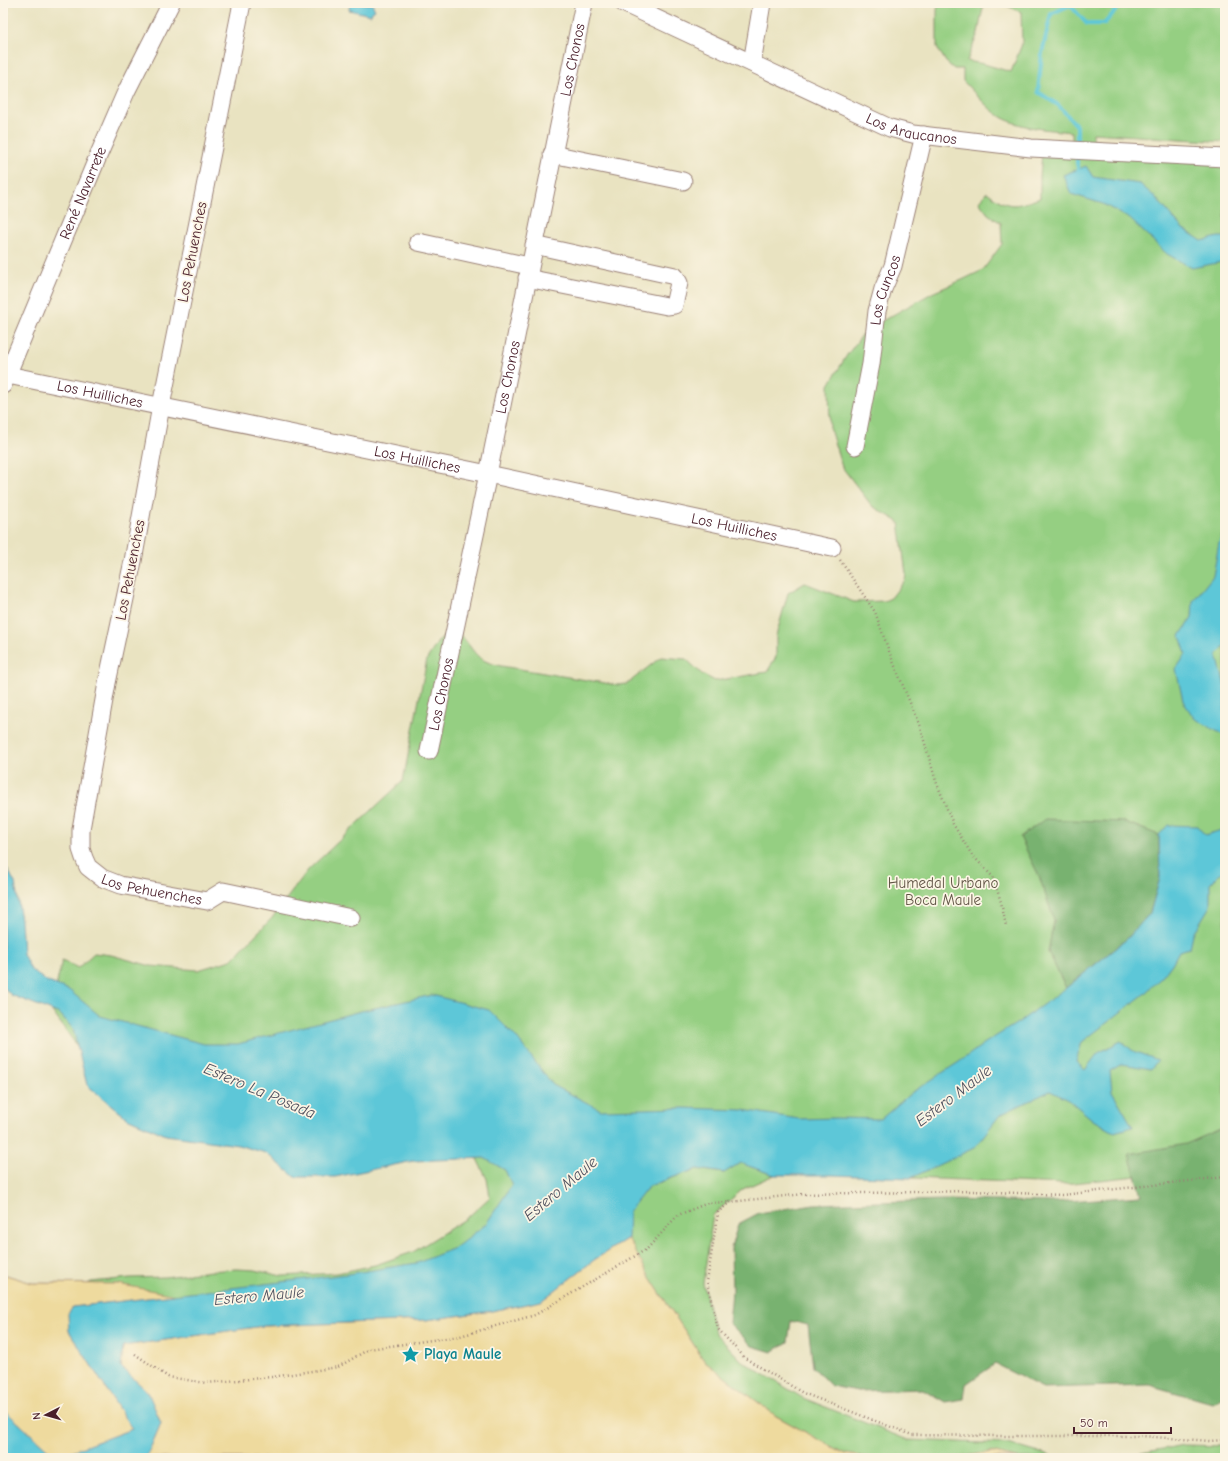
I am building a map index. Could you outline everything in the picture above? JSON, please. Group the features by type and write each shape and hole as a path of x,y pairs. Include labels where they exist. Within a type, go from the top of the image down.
{"street":[{"name":"René Navarrete","path":"5,378 126,92 171,3"},
{"name":"Los Pehuenches","path":"242,3 161,406 133,561 107,683 80,838 81,849 88,867 102,878 120,885 207,901 223,891 351,918"},
{"name":"Los Chonos","path":"429,750 488,474 584,3"},
{"name":"Los Araucanos","path":"623,3 890,128 912,134 1031,148 1225,158"},
{"path":"752,63 762,3"},
{"name":"Los Cuncos","path":"855,446 871,364 877,310 893,266 924,135"},
{"path":"552,154 683,181"},
{"path":"418,242 528,272 667,306 674,305 679,283 675,276 534,245"},
{"name":"Los Huilliches","path":"5,378 161,406 832,548"}],"path":[{"path":"832,548 875,612 890,654 920,727 936,781 953,824 972,855 993,877 1001,902 1006,926"},
{"path":"136,1354 168,1377 206,1383 272,1377 338,1367 369,1349 460,1336 535,1315 647,1249 678,1215 708,1203 804,1194 973,1191 1062,1195 1225,1177"},
{"path":"730,1202 718,1212 707,1282 718,1329 745,1358 803,1393 912,1435 1141,1436 1210,1441 1225,1440"}],"green space":[{"name":"Humedal Urbano Boca Maule","path":"940,3 984,3 978,33 967,61 984,64 1011,72 1022,44 1021,12 1001,3 1225,3 1225,142 1093,133 1093,153 1225,165 1225,1154 1133,1166 1136,1176 1064,1184 911,1178 919,1174 752,1167 774,1175 743,1189 713,1215 703,1283 715,1333 742,1361 803,1398 908,1440 1008,1444 1057,1458 1016,1458 991,1452 954,1458 873,1458 845,1454 776,1416 705,1362 638,1257 522,1305 68,1294 91,1282 130,1278 165,1277 236,1269 255,1270 282,1276 337,1273 375,1265 413,1252 467,1218 490,1197 487,1179 477,1159 458,1152 88,1061 51,1010 62,960 78,968 94,953 111,955 151,966 198,970 231,960 272,918 308,870 403,781 427,659 439,640 447,634 461,635 481,659 501,666 617,685 627,684 661,657 686,659 702,674 715,681 767,672 776,657 776,636 788,593 805,583 854,602 884,601 891,598 905,580 906,574 899,522 872,506 842,467 830,429 829,385 847,355 866,330 932,293 983,270 1002,244 1001,223 988,214 979,202 987,192 995,198 1012,205 1018,205 1040,198 1043,141 1072,148 1072,132 1040,129 1015,123 995,113 978,97 963,81 963,69 954,69 946,62 937,47 937,9","holes":["691,1164 724,1173 697,1169 649,1186 639,1198 644,1184"]},
{"path":"1045,819 1125,822 1159,835 1160,878 1150,913 1128,938 1066,988 1048,952 1054,920 1039,876 1020,837"},
{"path":"1225,1127 1225,1396 1212,1403 1149,1385 1043,1388 995,1364 966,1384 964,1399 945,1402 923,1389 858,1391 831,1386 813,1367 808,1325 791,1321 788,1342 772,1352 752,1346 729,1323 732,1292 731,1248 738,1224 759,1213 814,1204 943,1200 1053,1202 1141,1196 1129,1154 1186,1144"},
{"path":"1184,1445 1225,1446 1225,1458 1116,1458"}],"sand":[{"name":"Playa Maule","path":"628,1238 649,1276 705,1362 776,1416 845,1454 873,1458 146,1458 161,1423 121,1367 123,1346 263,1326 426,1320 492,1311 541,1301 594,1260"},
{"path":"3,1274 32,1283 118,1284 175,1295 73,1307 69,1331 132,1429 56,1458 3,1409"},
{"path":"991,1452 1016,1458 954,1458"}],"water":[{"path":"350,3 373,4 375,10 371,15 349,10"},
{"path":"1086,166 1093,177 1140,184 1155,197 1182,228 1202,241 1225,237 1225,266 1222,262 1192,268 1167,254 1130,219 1103,204 1071,194 1063,175"},
{"path":"1225,528 1225,645 1217,655 1225,686 1225,736 1194,718 1183,701 1176,669 1186,654 1180,636 1192,617 1193,601 1213,576 1219,543"},
{"name":"Estero La Posada","path":"1168,825 1197,826 1205,835 1225,829 1225,871 1222,872 1210,884 1210,906 1193,934 1190,948 1179,951 1172,964 1162,977 1143,995 1082,1042 1076,1062 1085,1070 1098,1053 1121,1041 1133,1051 1158,1060 1151,1069 1122,1064 1110,1071 1112,1091 1133,1127 1114,1132 1093,1120 1069,1100 1050,1091 1000,1115 974,1148 911,1178 832,1175 774,1175 740,1163 724,1173 697,1169 649,1186 629,1211 628,1238 594,1260 541,1301 492,1311 426,1320 263,1326 123,1346 121,1367 148,1392 161,1423 146,1458 3,1458 3,1409 56,1457 132,1429 69,1331 68,1314 73,1307 348,1274 417,1263 455,1248 486,1224 512,1185 505,1170 484,1158 413,1161 335,1177 295,1177 266,1153 238,1145 166,1135 127,1118 87,1085 73,1029 60,1014 11,995 3,986 3,861 15,883 21,920 23,954 31,970 46,981 69,990 100,1016 204,1044 238,1044 357,1012 432,995 489,1010 516,1037 553,1085 601,1110 684,1108 743,1110 799,1119 881,1119 911,1093 1019,1022 1066,988 1128,938 1150,913 1160,878 1159,835"}],"waterway":[{"name":"Estero Maule","path":"1077,147 1077,126 1058,105 1038,92 1042,53 1051,14 1070,5 1087,24 1104,24 1122,3"},
{"name":"Estero Maule","path":"1077,154 1079,173"}],"place":[{"name":"Playa Maule","path":"411,1354"}]}
